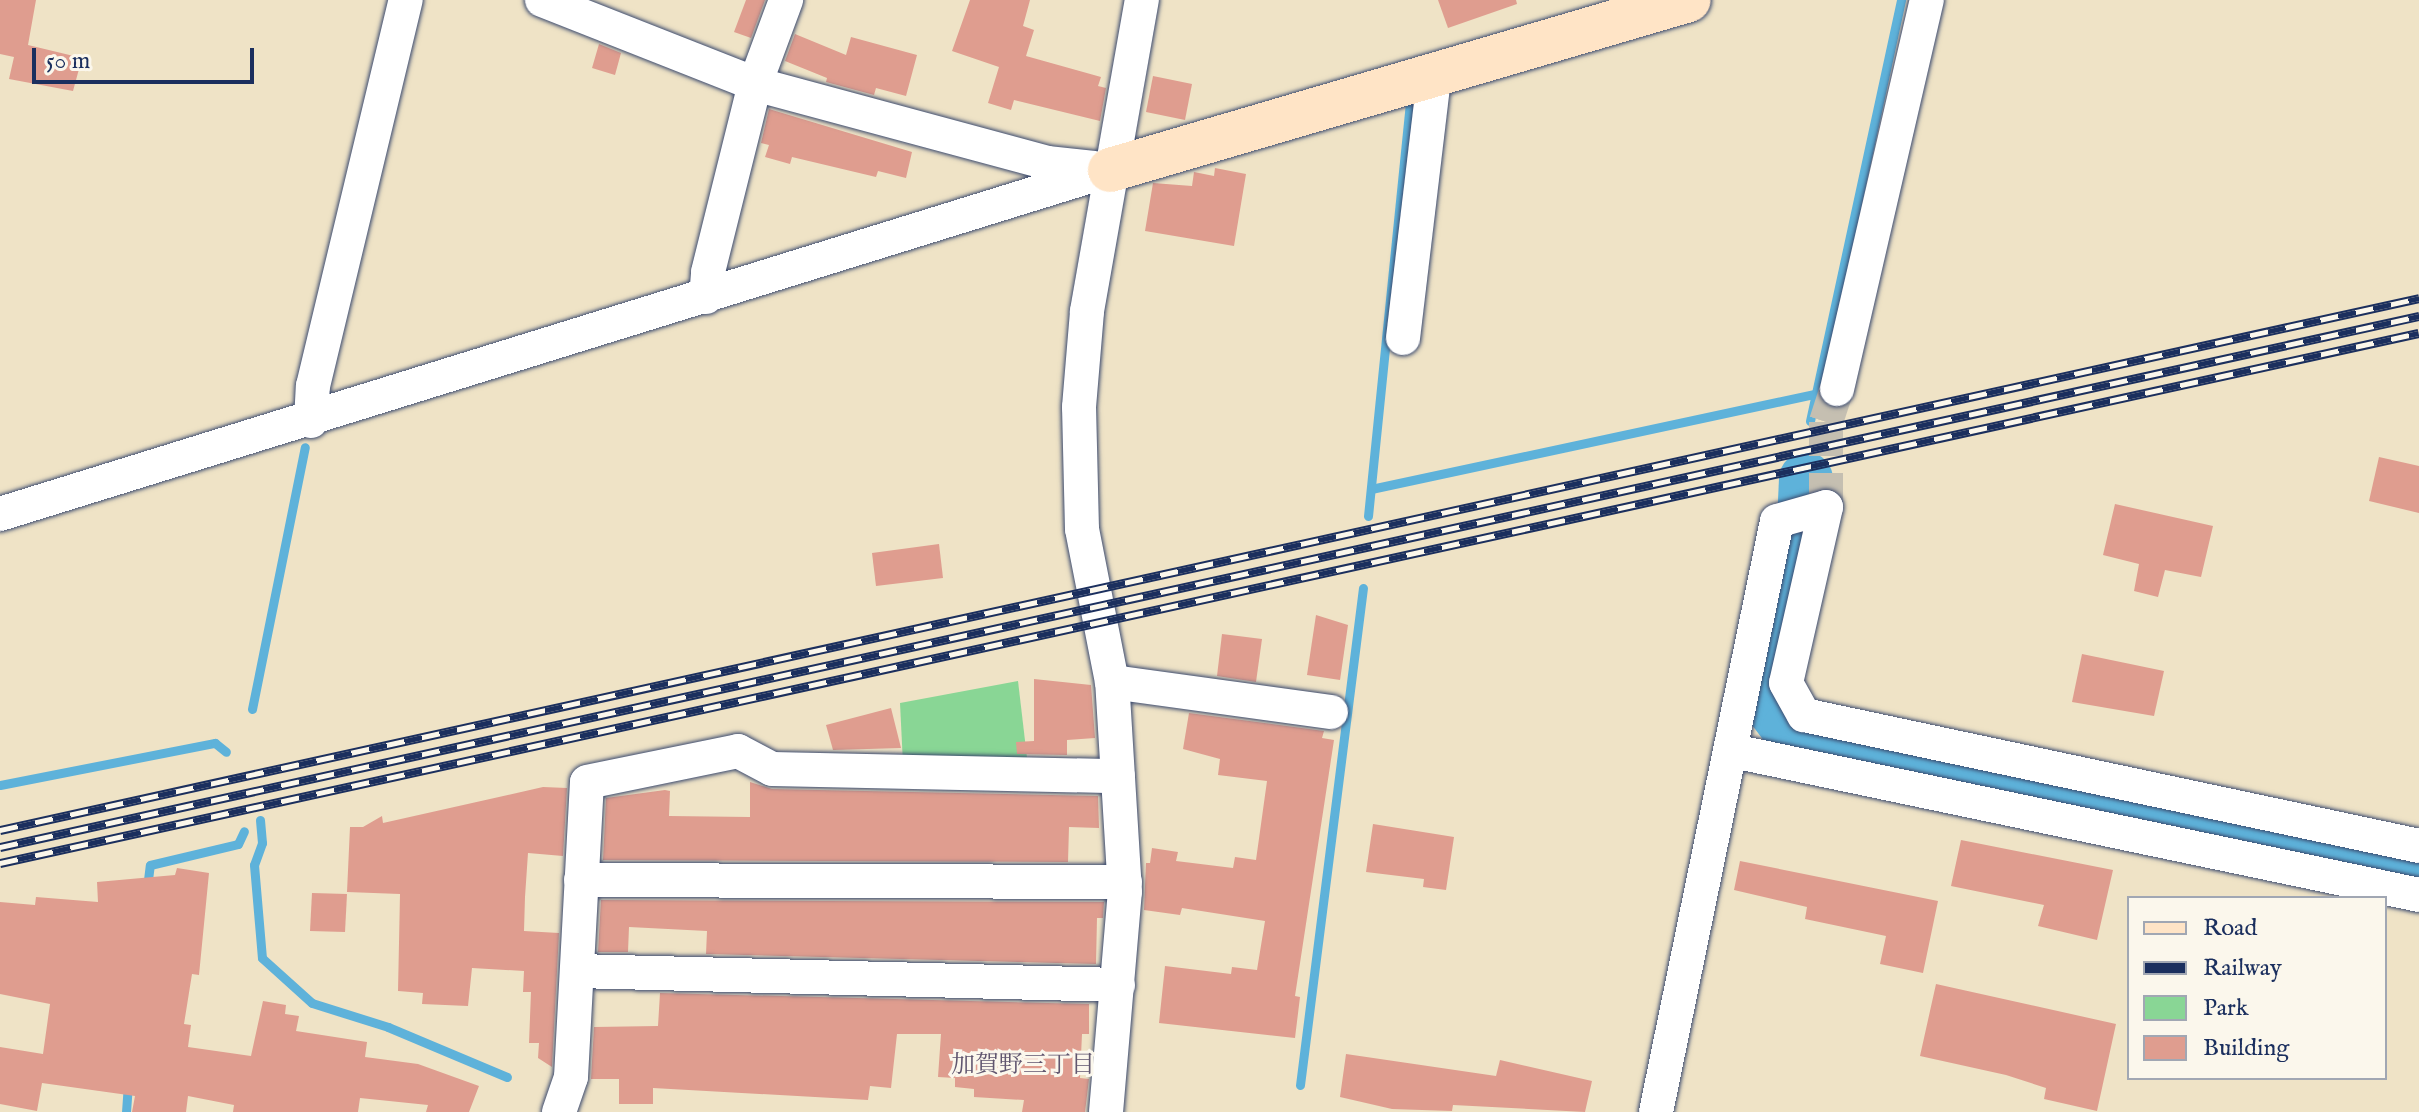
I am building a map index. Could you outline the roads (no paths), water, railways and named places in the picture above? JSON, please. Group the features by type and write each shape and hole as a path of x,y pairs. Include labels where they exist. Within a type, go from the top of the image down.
{"street":[{"path":"311,421 313,386 406,0"},
{"path":"542,0 755,84 1047,163 1110,170"},
{"path":"706,297 708,272 755,84 786,0"},
{"path":"1106,1112 1125,882 1112,682 1082,529 1079,407 1087,311 1142,0"},
{"path":"0,514 311,421 1110,170 1434,77 1601,14 1689,0"},
{"path":"1837,389 1927,0"},
{"path":"1403,338 1434,77"},
{"path":"1656,1112 1733,751 1737,709 1777,521 1826,507 1786,683 1804,715 2419,846"},
{"path":"1112,682 1331,712"},
{"path":"559,1112 571,1077 587,782 738,751 772,769 1118,776"},
{"path":"1733,751 2419,895"},
{"path":"581,880 1125,882"},
{"path":"577,971 1118,985"}],"waterway":[{"path":"1810,421 1901,0"},
{"path":"1368,516 1410,103"},
{"path":"1371,489 1816,394"},
{"path":"252,709 305,447"},
{"path":"1806,479 1804,523 1766,680 1773,708 1789,729 1806,739 2419,870"},
{"path":"1300,1085 1363,588"},
{"path":"0,785 215,743 226,752"},
{"path":"260,820 262,843 254,865 262,958 312,1003 388,1027 507,1077"},
{"path":"147,888 150,865 238,844 244,831"},
{"path":"126,1112 128,1086"}],"tunnel":[{"path":"1826,507 1826,422 1837,389"}],"railway":[{"path":"0,830 2419,298"},
{"path":"0,847 2419,316"},
{"path":"0,863 2419,333"}],"district":[{"name":"加賀野三丁目","path":"1023,1066"}]}
